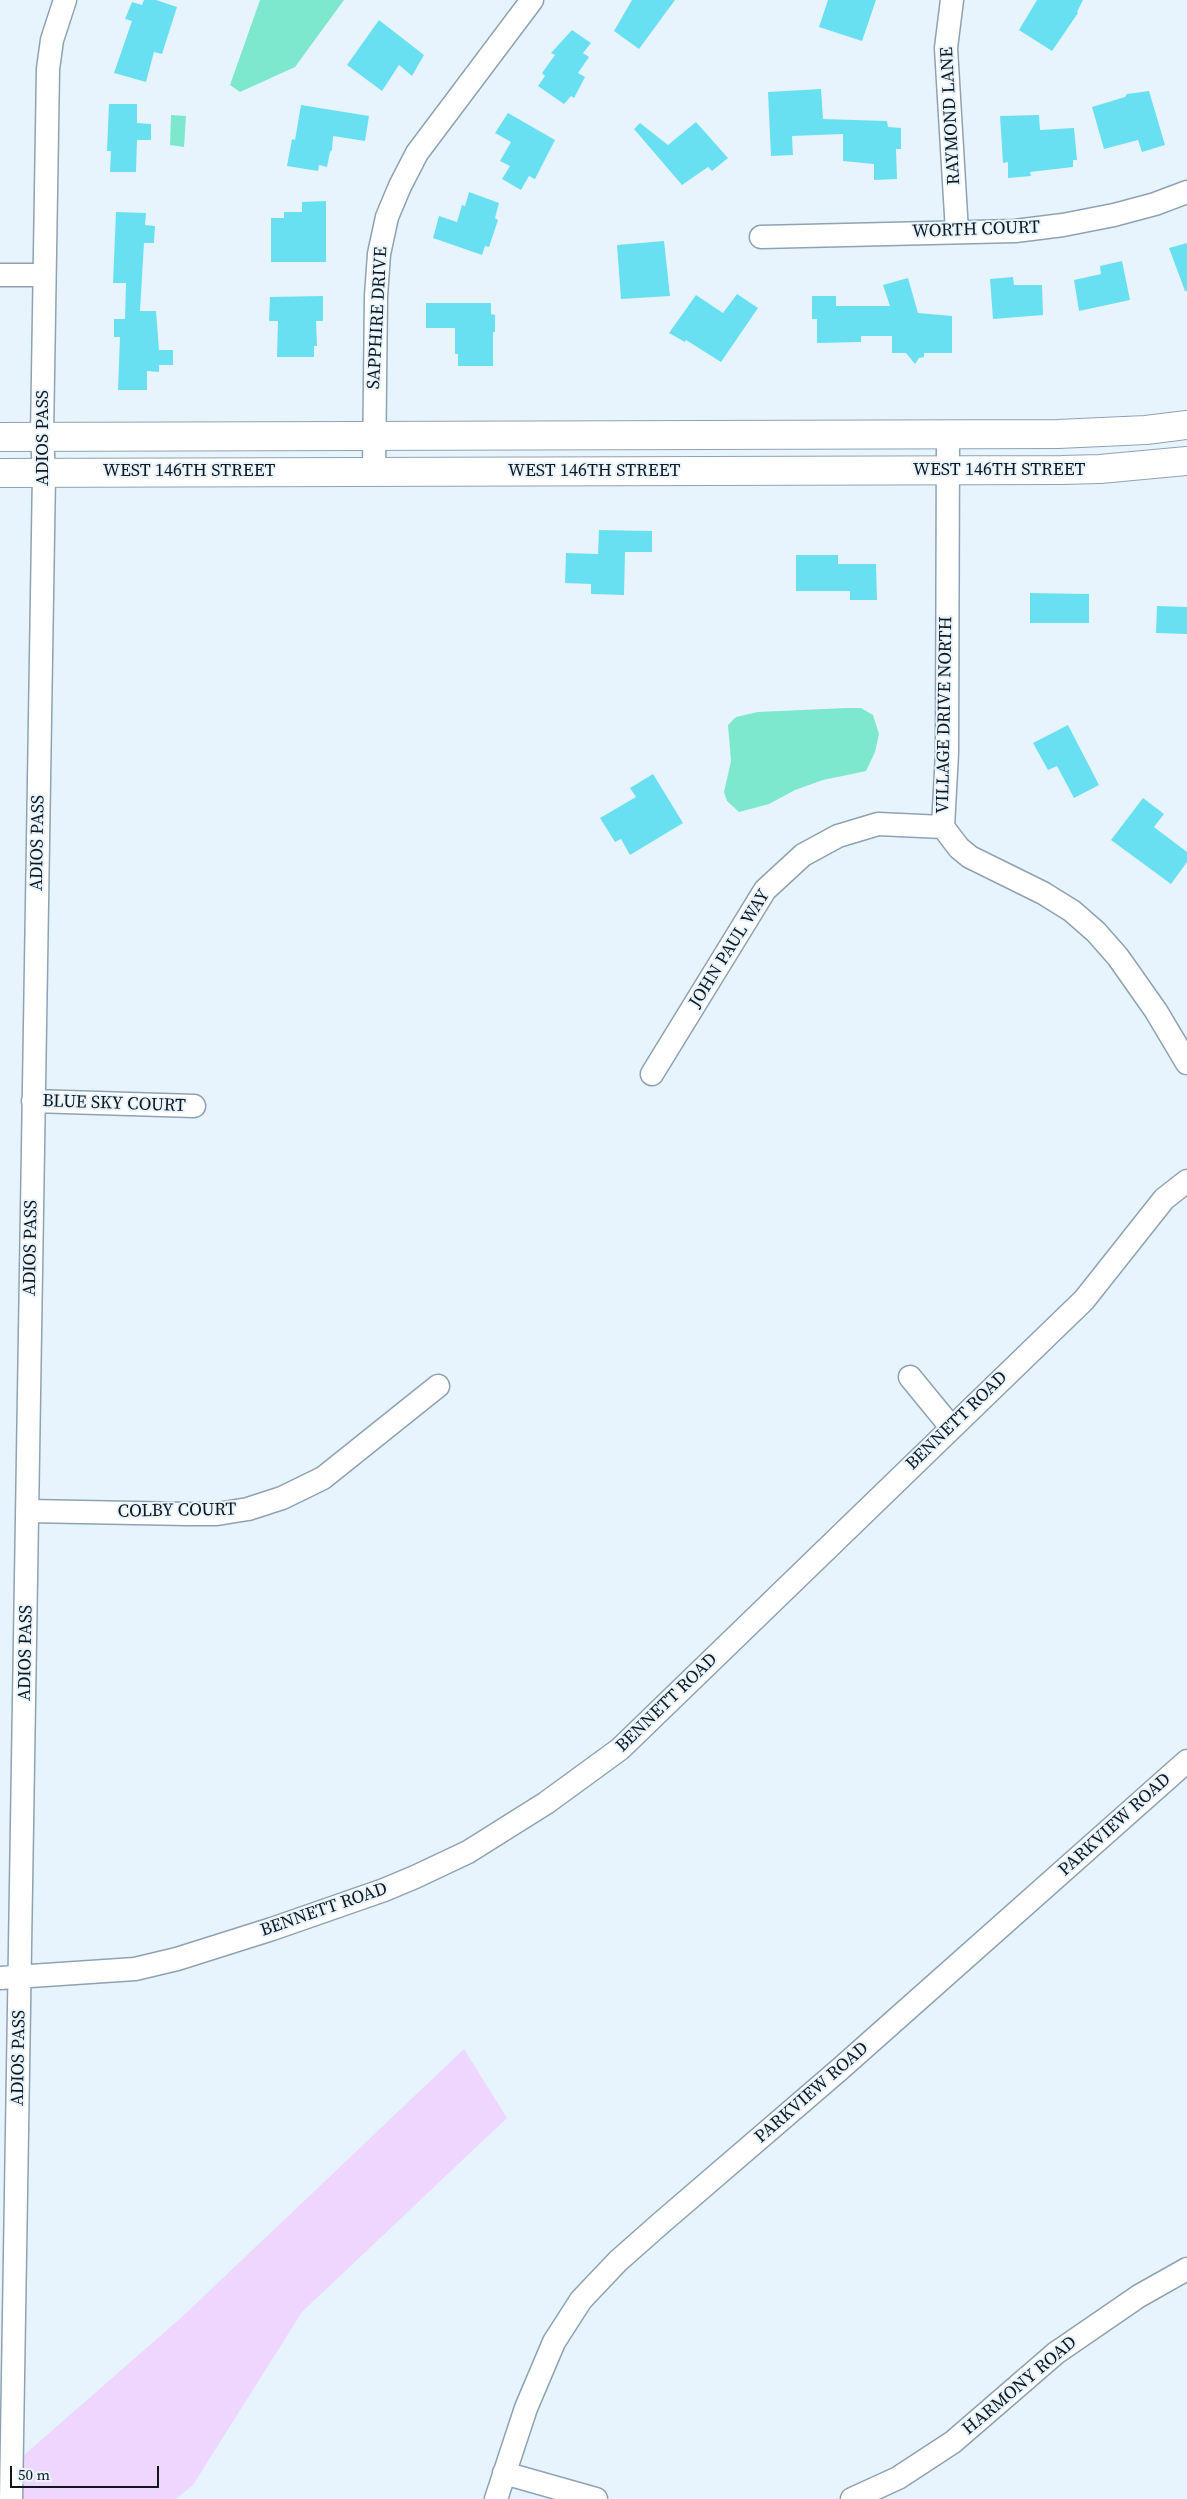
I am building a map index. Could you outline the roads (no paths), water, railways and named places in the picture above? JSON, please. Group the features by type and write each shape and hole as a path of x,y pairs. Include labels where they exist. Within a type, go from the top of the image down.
{"main road":[{"name":"WEST 146TH STREET","path":"0,436 1096,434 1187,425"},
{"name":"WEST 146TH STREET","path":"0,473 1100,469 1187,460"}],"street":[{"name":"ADIOS PASS","path":"12,2499 10,1978 28,1511 44,472 42,436 48,69 52,40 65,0"},
{"name":"SAPPHIRE DRIVE","path":"374,471 376,296 379,254 387,217 417,153 532,0"},
{"name":"RAYMOND LANE","path":"952,0 946,48 957,232"},
{"name":"WORTH COURT","path":"760,237 1015,231 1063,225 1147,206 1187,192"},
{"path":"0,275 44,275"},
{"name":"VILLAGE DRIVE NORTH","path":"948,435 947,753 943,826 959,848 970,857 1072,911 1096,932 1118,957 1156,1011 1187,1063"},
{"name":"JOHN PAUL WAY","path":"652,1074 765,890 803,855 838,836 878,824 943,826"},
{"name":"BLUE SKY COURT","path":"33,1101 194,1106"},
{"name":"BENNETT ROAD","path":"10,1978 135,1969 177,1959 384,1890 468,1852 546,1802 620,1749 1084,1300 1164,1199 1187,1182"},
{"path":"910,1377 951,1427"},
{"name":"COLBY COURT","path":"28,1511 216,1514 248,1509 282,1498 323,1478 438,1386"},
{"name":"PARKVIEW ROAD","path":"496,2499 526,2408 554,2342 581,2300 618,2261 839,2070 1187,1761"},
{"name":"HARMONY ROAD","path":"852,2499 898,2478 954,2442 1056,2353 1139,2296 1187,2269"},
{"path":"504,2474 596,2499"}]}
